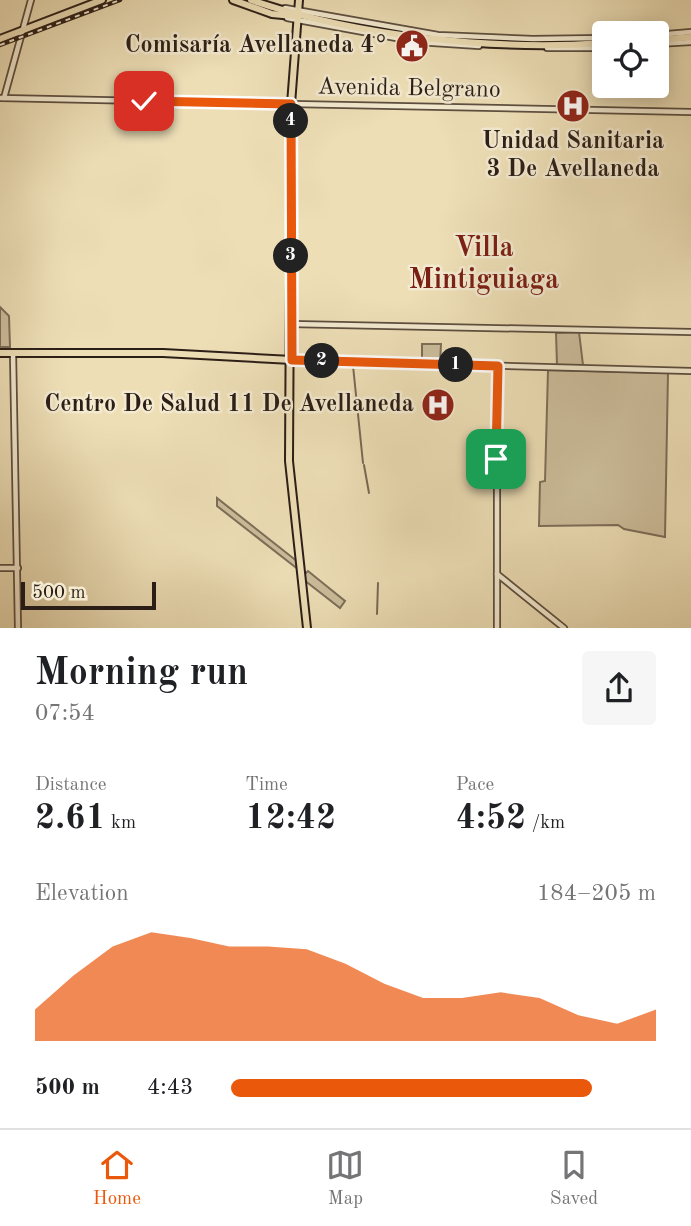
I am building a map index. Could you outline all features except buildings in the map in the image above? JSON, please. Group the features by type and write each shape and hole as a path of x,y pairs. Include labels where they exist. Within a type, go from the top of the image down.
{"main road":[{"path":"0,39 102,0"},
{"path":"233,0 297,15 440,40 592,43"},
{"path":"251,0 275,10"},
{"path":"299,0 291,104 292,360 289,461 307,628"},
{"path":"386,26 397,33"},
{"path":"669,38 691,37"},
{"path":"0,353 158,353 292,360"}],"street":[{"path":"2,98 31,0"},
{"path":"297,15 460,36 592,42"},
{"path":"297,15 438,45 592,43"},
{"name":"Avenida Belgrano","path":"2,98 691,112"},
{"path":"291,324 691,332"},
{"path":"11,352 18,628"},
{"path":"292,360 691,371"},
{"path":"497,628 498,366"},
{"path":"0,568 18,568"},
{"path":"497,575 562,628"}],"shaded area":[{"path":"0,307 9,316 10,347 0,347"},
{"path":"579,332 583,365 557,365 556,333"},
{"path":"422,344 441,344 440,363 415,361 422,359"},
{"path":"548,370 668,373 665,537 624,529 618,525 539,526 540,482 545,481"},
{"path":"217,498 298,562 299,570 217,506"},
{"path":"302,570 306,573 308,571 345,601 340,608 304,580"}],"waterway":[{"path":"352,356 363,463"},
{"path":"364,465 369,493"},
{"path":"377,614 378,583"}],"railway":[{"path":"0,45 120,0"}],"place":[{"name":"Comisaría Avellaneda 4°","path":"412,46"},
{"name":"Unidad Sanitaria 3 De Avellaneda","path":"573,106"},
{"name":"Centro De Salud 11 De Avellaneda","path":"438,405"}],"district":[{"name":"Villa Mintiguiaga","path":"484,265"}],"route":[{"path":"144,101 291,104 292,360 498,366 496,459"}]}
